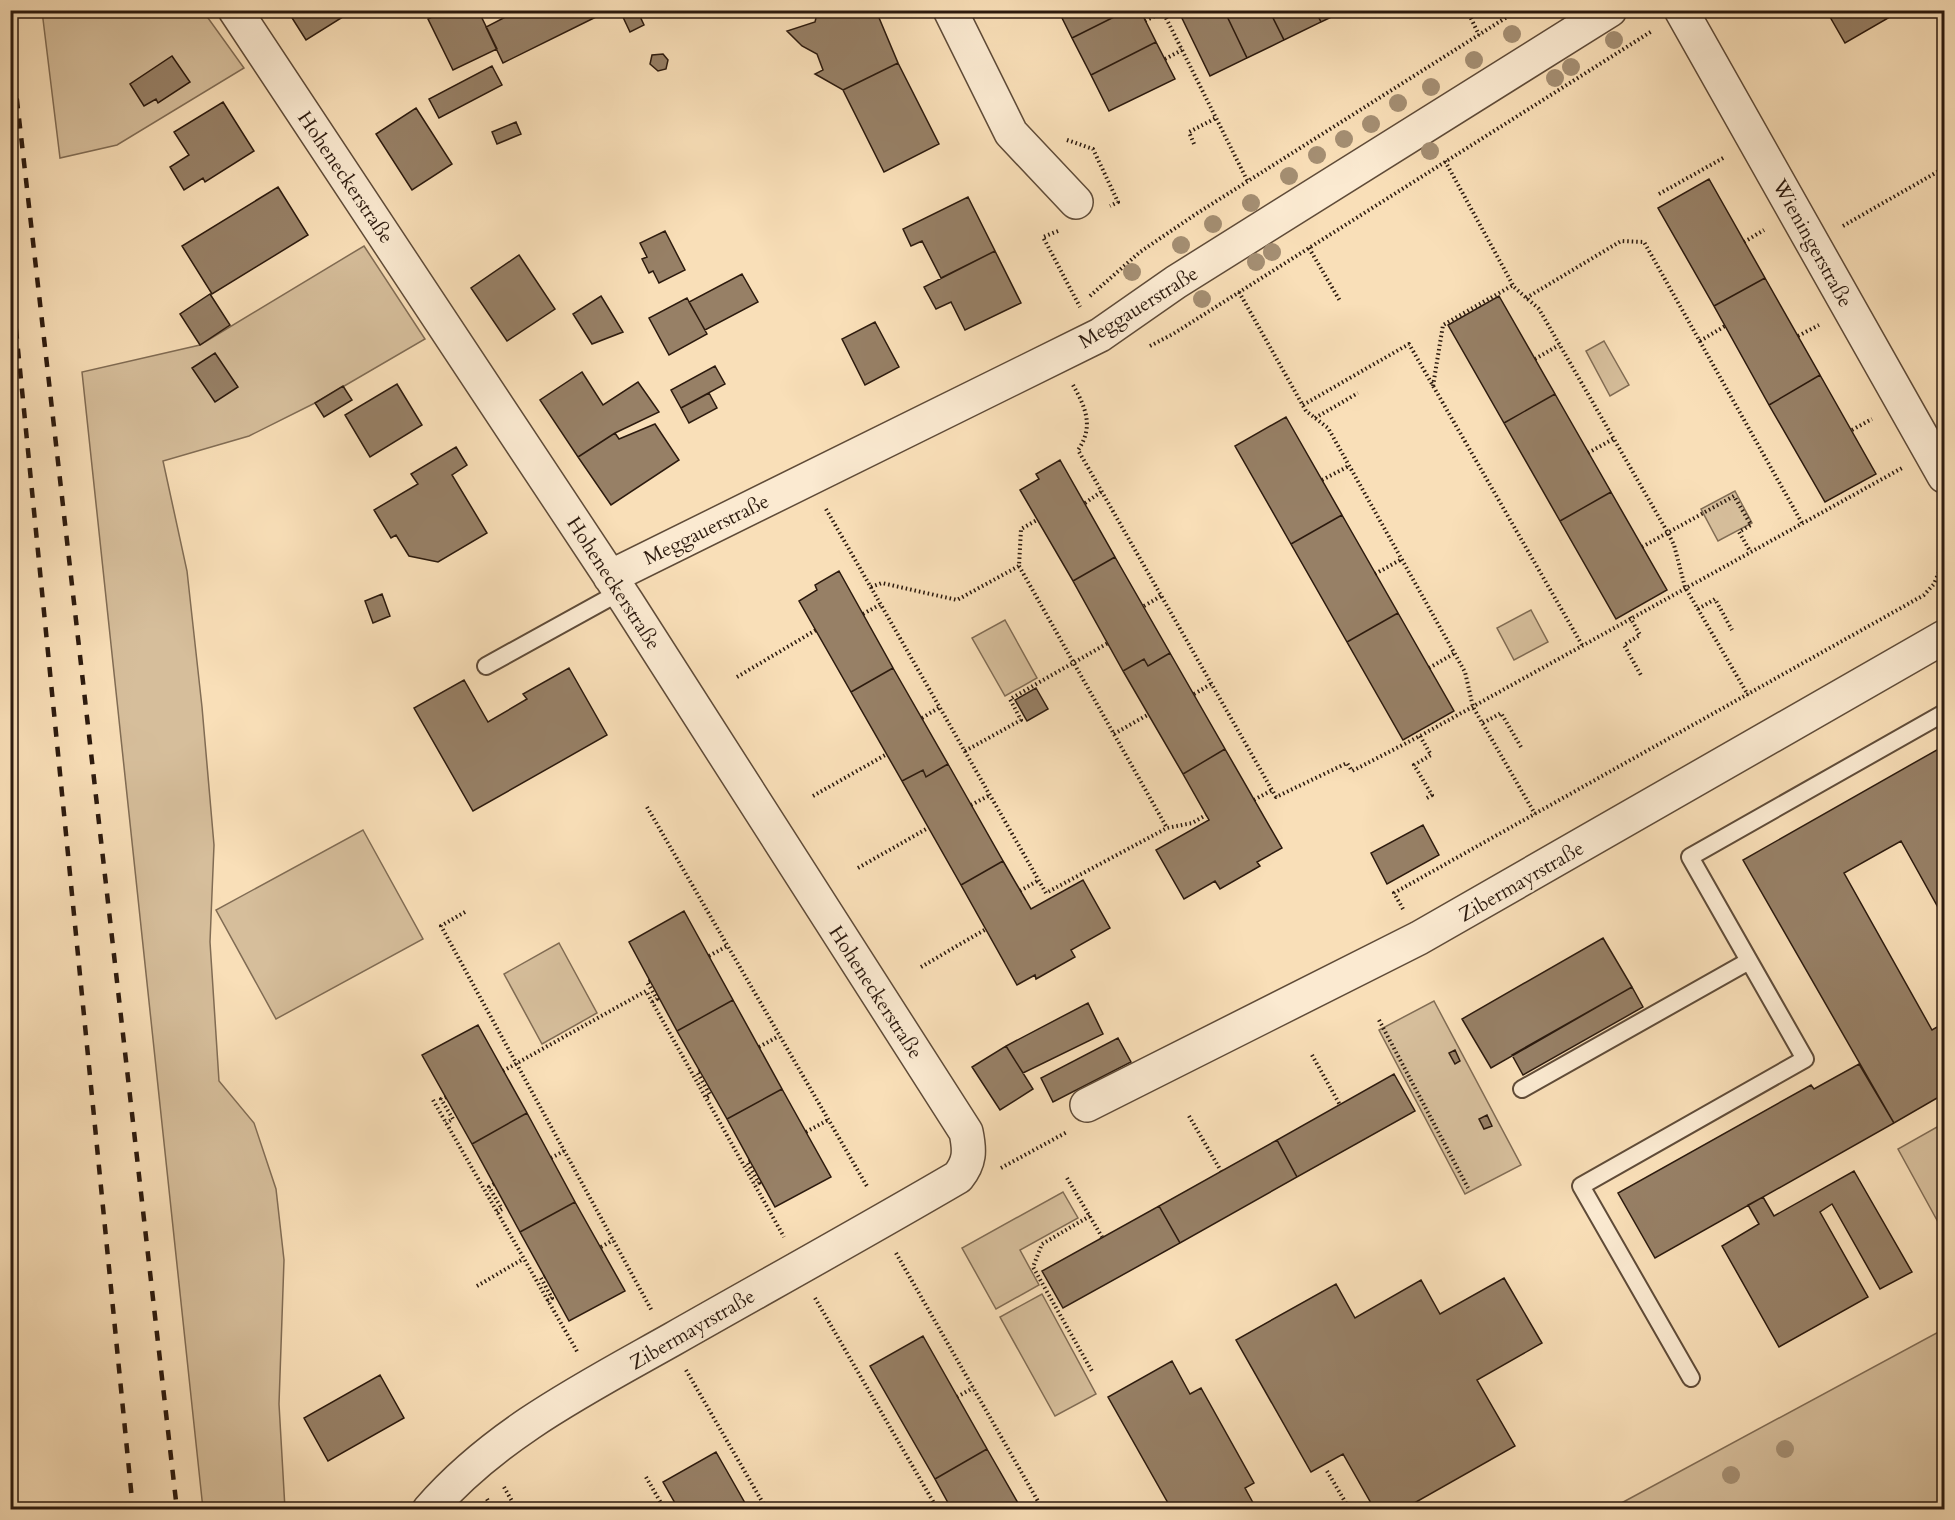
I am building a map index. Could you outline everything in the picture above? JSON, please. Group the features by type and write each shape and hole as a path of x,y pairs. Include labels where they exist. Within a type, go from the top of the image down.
{"street":[{"name":"Hoheneckerstraße","path":"235,10 615,584 966,1132 970,1149 967,1165"},
{"path":"951,10 1011,133 1076,202"},
{"name":"Meggauerstraße","path":"615,584 1100,334 1216,257 1610,10"},
{"name":"Wieningerstraße","path":"1681,10 1944,476"},
{"name":"Zibermayrstraße","path":"1087,1105 1419,938 1944,637"},
{"name":"Zibermayrstraße","path":"429,1509 455,1480 488,1452 553,1407 938,1189 958,1177 967,1165"}],"lane":[{"path":"486,666 615,584"},
{"path":"1691,1378 1581,1186 1805,1059 1690,858 1944,713"},
{"path":"1522,1089 1749,960"}],"path":[{"path":"1467,10 1479,35"},
{"path":"1071,312 1140,252 1518,10"},
{"path":"1145,21 1162,11 1248,182"},
{"path":"1165,59 1182,50"},
{"path":"1194,144 1189,132 1216,118"},
{"path":"1659,194 1731,154"},
{"path":"1445,161 1513,285 1539,309 1668,533 1674,545 1685,587 1748,694"},
{"path":"1813,243 1944,168"},
{"path":"1076,202 1083,219 1043,237 1079,306 1100,334"},
{"path":"1744,242 1771,225"},
{"path":"1526,298 1621,241 1644,242 1802,523"},
{"path":"1309,248 1340,301"},
{"path":"1433,386 1443,325 1513,285"},
{"path":"1239,292 1303,405 1328,428 1455,653 1465,672 1473,707 1534,814"},
{"path":"1798,336 1825,321"},
{"path":"1700,341 1725,326"},
{"path":"1303,405 1409,344 1582,645"},
{"path":"1535,358 1559,345"},
{"path":"1073,384 1088,421 1084,442 1078,450 1276,797 1347,763 1352,771 1420,736 1630,617 1906,466"},
{"path":"1315,418 1358,393"},
{"path":"1852,430 1878,416"},
{"path":"1588,453 1613,439"},
{"path":"1322,480 1349,466"},
{"path":"1085,503 1102,492"},
{"path":"1642,547 1734,496 1751,525 1739,532 1750,551"},
{"path":"824,506 1046,893 1167,828 1192,823 1206,815"},
{"path":"1037,520 1021,529 1019,566 1167,828"},
{"path":"1375,574 1402,559"},
{"path":"1419,938 1394,893 1924,594 1934,584 1944,560"},
{"path":"871,587 882,583 957,600 1019,566"},
{"path":"1144,606 1161,596"},
{"path":"1698,609 1715,599 1732,630"},
{"path":"863,614 881,604"},
{"path":"1630,617 1641,635 1624,645 1642,677"},
{"path":"737,677 816,630"},
{"path":"965,752 1021,720 1010,699 1108,643"},
{"path":"1429,668 1455,653"},
{"path":"1194,694 1211,684"},
{"path":"922,718 940,707"},
{"path":"1482,723 1500,712 1521,747"},
{"path":"1114,734 1149,714"},
{"path":"1420,736 1431,755 1414,765 1432,795 1425,799"},
{"path":"813,796 887,754"},
{"path":"1254,800 1272,790"},
{"path":"971,805 990,795"},
{"path":"647,807 870,1191"},
{"path":"858,868 928,828"},
{"path":"1020,891 1039,880"},
{"path":"465,912 441,926 653,1313"},
{"path":"921,967 986,929"},
{"path":"709,956 727,946"},
{"path":"650,981 647,982 657,999 652,1002"},
{"path":"503,1071 646,991 785,1238"},
{"path":"1379,1020 1468,1188"},
{"path":"759,1047 779,1036"},
{"path":"1312,1054 1340,1105"},
{"path":"700,1071 697,1072 710,1095 706,1098"},
{"path":"446,1096 441,1100 453,1119 446,1124"},
{"path":"433,1100 578,1354"},
{"path":"967,1165 1004,1168 1065,1136 1087,1105"},
{"path":"1189,1116 1221,1171"},
{"path":"806,1132 828,1120"},
{"path":"552,1158 564,1151"},
{"path":"750,1161 747,1162 759,1183 755,1185"},
{"path":"1067,1178 1102,1237"},
{"path":"494,1184 489,1187 501,1209 497,1212"},
{"path":"1090,1216 1042,1244 1033,1267 1093,1373"},
{"path":"601,1247 613,1240"},
{"path":"895,1252 1043,1509"},
{"path":"477,1286 524,1259"},
{"path":"545,1276 541,1278 552,1298 548,1301"},
{"path":"815,1298 939,1509"},
{"path":"686,1370 767,1509"},
{"path":"957,1397 973,1388"},
{"path":"1327,1471 1350,1509"},
{"path":"646,1477 665,1509"},
{"path":"501,1482 517,1509"},
{"path":"1030,1509 1040,1504"}],"shaded area":[{"path":"42,11 203,11 244,68 117,145 60,158"},
{"path":"364,246 425,339 315,403 249,436 163,461 187,571 202,707 214,845 210,942 219,1081 254,1123 276,1189 284,1260 279,1404 285,1509 203,1509 82,372 200,345"},
{"path":"1604,341 1629,385 1610,396 1586,351"},
{"path":"1735,491 1752,523 1718,541 1701,509"},
{"path":"1531,610 1548,642 1514,660 1497,628"},
{"path":"1005,620 1037,678 1005,696 972,638"},
{"path":"363,830 423,939 276,1019 216,910"},
{"path":"559,943 597,1013 542,1044 504,974"},
{"path":"1434,1001 1521,1165 1465,1194 1379,1030"},
{"path":"1944,1123 1944,1233 1898,1149"},
{"path":"1063,1192 1078,1218 1020,1250 1039,1285 996,1309 962,1248"},
{"path":"1042,1294 1096,1394 1055,1416 1000,1317"},
{"path":"1944,1329 1944,1509 1614,1507"}],"building":[{"path":"287,10 354,10 306,40"},
{"path":"446,10 478,10 497,49 453,70 428,19"},
{"path":"519,10 603,10 604,13 503,63 486,27"},
{"path":"637,10 644,25 630,32 621,13"},
{"path":"818,10 881,10 877,13 898,63 843,90 815,74 823,70 817,54 802,46 787,31 815,22"},
{"path":"1058,10 1128,10 1072,38"},
{"path":"1128,10 1140,10 1156,42 1091,75 1072,38"},
{"path":"1178,10 1224,10 1247,58 1210,76"},
{"path":"1224,10 1269,10 1284,40 1247,58"},
{"path":"1269,10 1315,10 1321,22 1284,40"},
{"path":"1315,10 1346,10 1321,22"},
{"path":"1826,10 1902,10 1845,43"},
{"path":"1156,42 1175,79 1109,111 1091,75"},
{"path":"663,54 668,60 666,69 658,71 650,64 652,55"},
{"path":"172,56 190,82 158,103 156,99 144,106 130,84"},
{"path":"898,63 939,144 884,172 843,90"},
{"path":"492,66 502,85 439,118 429,99"},
{"path":"223,102 254,151 205,182 203,178 184,190 170,167 189,155 174,132"},
{"path":"416,108 452,164 412,190 376,134"},
{"path":"516,122 521,134 497,144 492,132"},
{"path":"1709,179 1765,278 1714,306 1658,208"},
{"path":"278,187 308,235 212,294 182,246"},
{"path":"968,197 995,251 941,278 922,241 911,246 903,229"},
{"path":"665,231 685,270 659,283 653,271 649,273 642,259 647,257 640,243"},
{"path":"995,251 1021,303 965,330 951,302 936,309 924,287"},
{"path":"519,255 555,309 507,341 471,288"},
{"path":"742,274 758,302 705,330 689,302"},
{"path":"1765,278 1820,375 1769,405 1714,306"},
{"path":"210,294 230,325 200,345 180,314"},
{"path":"601,296 623,332 592,344 573,314"},
{"path":"1499,296 1555,394 1504,423 1448,325"},
{"path":"687,298 707,334 669,355 649,318"},
{"path":"875,322 899,367 865,385 842,339"},
{"path":"215,353 238,387 215,402 192,368"},
{"path":"715,366 725,384 681,408 671,390"},
{"path":"582,372 603,405 638,382 659,412 615,433 578,457 540,400"},
{"path":"1820,375 1876,474 1825,502 1769,405"},
{"path":"397,384 422,425 370,457 345,415"},
{"path":"343,386 352,400 324,417 315,403"},
{"path":"709,393 717,408 689,423 681,408"},
{"path":"1555,394 1611,492 1560,521 1504,423"},
{"path":"1286,417 1342,515 1291,544 1235,446"},
{"path":"655,424 679,460 611,505 578,457 615,433 619,439"},
{"path":"456,447 467,465 452,475 487,533 438,562 409,556 396,535 391,538 374,510 418,484 411,474"},
{"path":"1060,460 1115,557 1073,581 1020,490 1039,479 1036,474"},
{"path":"1611,492 1667,590 1616,619 1560,521"},
{"path":"1342,515 1398,613 1347,642 1291,544"},
{"path":"1115,557 1170,653 1148,666 1144,659 1123,671 1073,581"},
{"path":"839,571 893,668 851,692 799,601 817,590 815,585"},
{"path":"382,594 390,616 373,623 365,601"},
{"path":"1398,613 1454,711 1403,740 1347,642"},
{"path":"1170,653 1225,749 1183,774 1123,671 1144,659 1148,666"},
{"path":"569,668 607,735 473,811 414,708 464,680 488,722 527,699 523,694"},
{"path":"893,668 948,764 926,777 923,770 902,781 851,692"},
{"path":"1036,688 1048,709 1027,721 1015,700"},
{"path":"1942,747 1944,752 1944,918 1901,841 1844,873 1932,1030 1944,1023 1944,1094 1894,1123 1743,860"},
{"path":"1225,749 1282,848 1257,862 1260,866 1220,889 1215,881 1184,899 1156,850 1209,820 1183,774"},
{"path":"948,764 1003,861 961,885 902,781 923,770 926,777"},
{"path":"1423,825 1439,855 1387,884 1371,853"},
{"path":"1003,861 1031,909 1083,880 1110,928 1071,950 1075,957 1036,979 1035,975 1017,985 961,885"},
{"path":"684,911 733,1000 677,1031 629,942"},
{"path":"1603,938 1632,987 1491,1068 1462,1019"},
{"path":"1632,987 1643,1007 1523,1075 1512,1055"},
{"path":"733,1000 782,1089 727,1119 677,1031"},
{"path":"1088,1003 1103,1034 1023,1073 1006,1046"},
{"path":"478,1025 527,1113 472,1144 422,1055"},
{"path":"1118,1038 1131,1062 1053,1102 1041,1078"},
{"path":"1006,1046 1033,1089 1000,1110 972,1067"},
{"path":"1455,1050 1460,1061 1455,1064 1449,1053"},
{"path":"1859,1064 1894,1123 1655,1258 1618,1193 1811,1085 1814,1089"},
{"path":"1394,1074 1415,1111 1297,1177 1277,1140"},
{"path":"782,1089 831,1177 775,1207 727,1119"},
{"path":"527,1113 575,1202 520,1232 472,1144"},
{"path":"1487,1115 1492,1126 1484,1129 1479,1119"},
{"path":"1277,1140 1297,1177 1180,1243 1159,1206"},
{"path":"1854,1171 1912,1272 1880,1289 1832,1204 1820,1212 1868,1297 1779,1347 1722,1246 1759,1224 1748,1205 1763,1197 1774,1216"},
{"path":"575,1202 625,1291 569,1321 520,1232"},
{"path":"1159,1206 1180,1243 1063,1308 1042,1271"},
{"path":"1504,1278 1542,1343 1477,1380 1515,1446 1402,1510 1375,1510 1343,1454 1311,1472 1236,1340 1336,1284 1355,1318 1421,1280 1440,1314"},
{"path":"923,1336 987,1449 935,1479 870,1366"},
{"path":"1172,1361 1190,1394 1201,1388 1254,1483 1245,1488 1257,1510 1172,1510 1108,1397"},
{"path":"380,1375 404,1418 328,1461 304,1418"},
{"path":"987,1449 1022,1510 952,1510 935,1479"},
{"path":"716,1452 749,1510 679,1510 663,1482"}],"railway":[{"path":"10,39 177,1510"},
{"path":"10,269 133,1510"}]}
